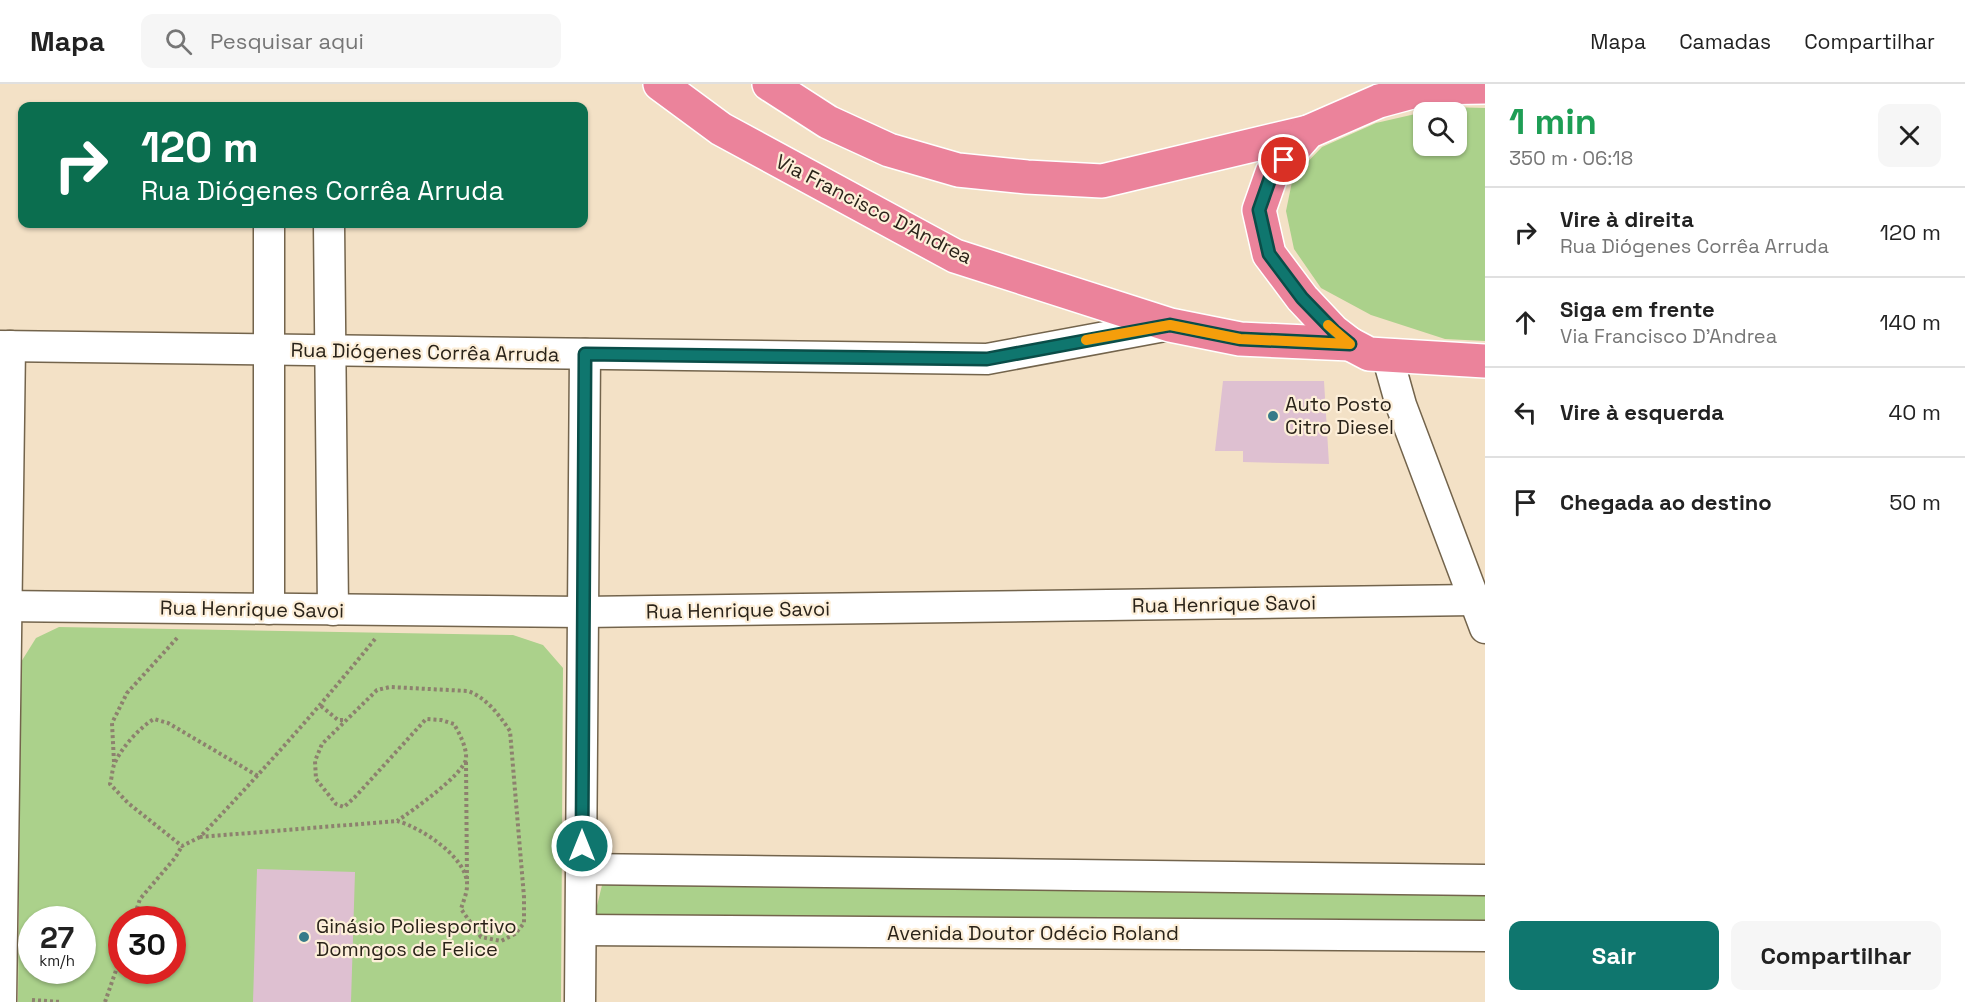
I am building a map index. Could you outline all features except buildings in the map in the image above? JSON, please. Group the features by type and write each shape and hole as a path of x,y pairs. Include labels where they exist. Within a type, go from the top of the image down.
{"highway":[{"name":"Via Francisco D'Andrea","path":"660,84 721,129 955,256 1170,325 1240,339 1350,344"},
{"path":"769,84 828,122 889,150 958,170 1102,181 1308,132 1379,101 1428,86 1485,87"},
{"path":"1308,132 1272,173 1259,210 1269,254 1302,298 1334,331 1350,344 1369,354 1485,361"}],"street":[{"path":"269,228 269,609"},
{"path":"329,228 333,610"},
{"name":"Rua Diógenes Corrêa Arruda","path":"5,346 987,359 1170,325"},
{"path":"1,1002 5,346"},
{"path":"580,1002 585,354"},
{"path":"1387,356 1401,405 1485,628"},
{"name":"Rua Henrique Savoi","path":"4,606 583,612 1475,600"},
{"path":"582,869 1485,880"},
{"name":"Avenida Doutor Odécio Roland","path":"581,930 1485,936"}],"path":[{"path":"182,846 128,803 110,784 114,764 112,723 127,693 206,608"},
{"path":"138,906 140,899 175,858 182,846 200,837 258,776 321,706 398,610"},
{"path":"390,687 468,691 477,694 500,715 510,731 524,897 524,922 515,934 501,941 481,937 461,909 468,884 466,758 462,738 454,724 426,719 344,807 336,804 316,779 315,761 322,744 377,690 390,687"},
{"path":"321,706 338,720 345,720"},
{"path":"114,764 134,735 154,719 168,723 258,776"},
{"path":"397,822 460,771 466,758"},
{"path":"200,837 397,822 411,825 451,853 462,866 468,884"},
{"path":"105,1002 111,984"},
{"path":"32,1000 61,1002"}],"green space":[{"path":"1467,108 1485,108 1485,341 1445,339 1371,315 1321,288 1294,249 1286,211 1293,177 1322,147 1376,123 1413,115 1413,156 1467,156"},
{"path":"59,627 513,635 543,645 563,668 561,1002 18,1002 18,984 96,984 96,906 19,906 21,662 36,638"},
{"path":"604,877 1485,892 1485,924 593,922"}],"slow traffic":[{"path":"1086,340 1170,325 1240,339 1350,344 1328,325"}],"place":[{"name":"Auto Posto Citro Diesel","path":"1273,416"},
{"name":"Ginásio Poliesportivo Domngos de Felice","path":"304,937"}],"route":[{"path":"582,846 585,354 987,359 1170,325 1240,339 1350,344 1302,298 1269,254 1259,210 1272,173 1284,160"}]}
